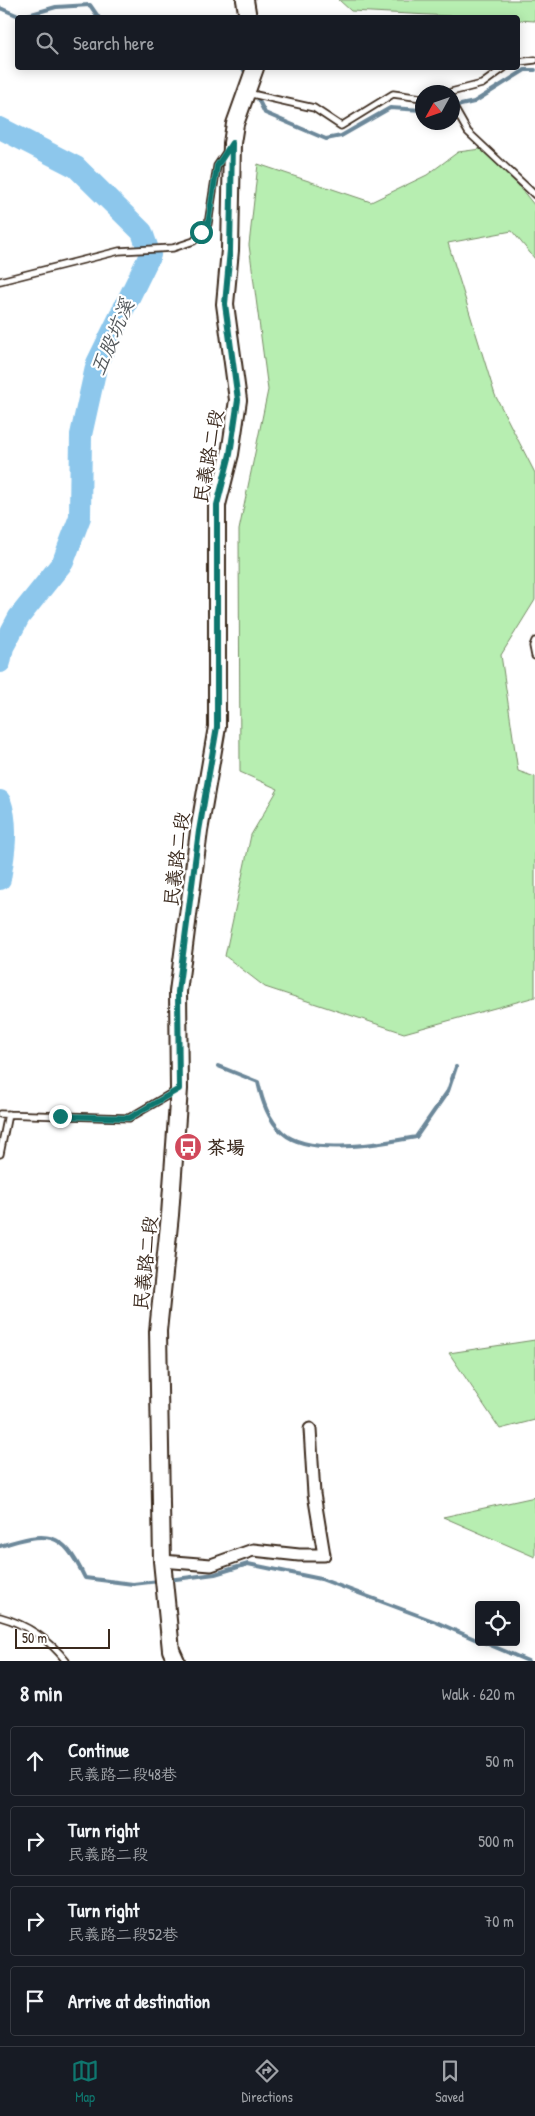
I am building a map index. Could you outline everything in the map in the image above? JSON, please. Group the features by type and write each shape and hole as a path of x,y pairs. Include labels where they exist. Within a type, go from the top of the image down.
{"main road":[{"path":"245,0 248,15"},
{"name":"民義路二段","path":"176,1661 170,1650 164,1589 158,1332 170,1215 179,1089 178,992 199,831 217,727 217,505 230,454 238,400 225,304 230,250 232,143 235,124 250,84"}],"street":[{"path":"163,1566 211,1565 254,1550 299,1556 324,1555 314,1494 310,1429"}],"lane":[{"path":"520,62 535,60"},
{"path":"460,90 482,84 501,70"},
{"path":"250,84 314,108 341,126 393,94 415,97"},
{"path":"460,118 468,132 535,195"},
{"path":"0,281 119,251 173,248 194,241 208,224 217,166 232,143"},
{"path":"535,641 533,646 535,656"},
{"path":"0,1114 129,1118 179,1089"},
{"path":"0,1154 8,1114"},
{"path":"0,1617 16,1622 54,1645 66,1661"}],"green space":[{"path":"339,0 535,0 535,21 520,20 520,15 430,15 351,11"},
{"path":"488,148 535,206 535,259 512,231 448,243 495,395 535,473 535,600 501,655 518,771 535,777 535,997 404,1033 265,987 225,956 251,835 278,789 240,772 239,530 268,390 249,245 258,164 371,202 427,175 458,152"},
{"path":"535,1340 535,1420 500,1429 449,1353"},
{"path":"535,1497 535,1557 443,1517"}],"waterway":[{"path":"28,15 56,7 90,5 97,15"},
{"path":"0,8 16,15"},
{"path":"244,70 247,76"},
{"path":"460,105 474,102 525,70 535,70"},
{"path":"256,95 265,113 326,139 341,136 390,108 415,110"},
{"name":"五股坑溪","path":"0,128 76,167 142,232 150,255 97,363 81,435 80,517 63,562 19,617 3,647 0,662"},
{"name":"五股坑溪","path":"0,801 5,830 0,879"},
{"path":"218,1066 258,1082 270,1116 283,1133 295,1140 311,1145 328,1146 367,1145 416,1137 448,1091 456,1067"},
{"path":"0,1546 30,1538 52,1538 69,1551 85,1578 133,1584 159,1581"},
{"path":"168,1580 215,1574 248,1564 321,1579 436,1622 475,1639"},
{"path":"492,1646 528,1661"}],"place":[{"name":"茶場","path":"188,1147"}],"route":[{"path":"60,1116 129,1118 179,1089 178,992 188,928 199,831 217,727 217,505 230,454 238,400 225,304 230,250 232,143 217,166 208,224 201,232"}]}
